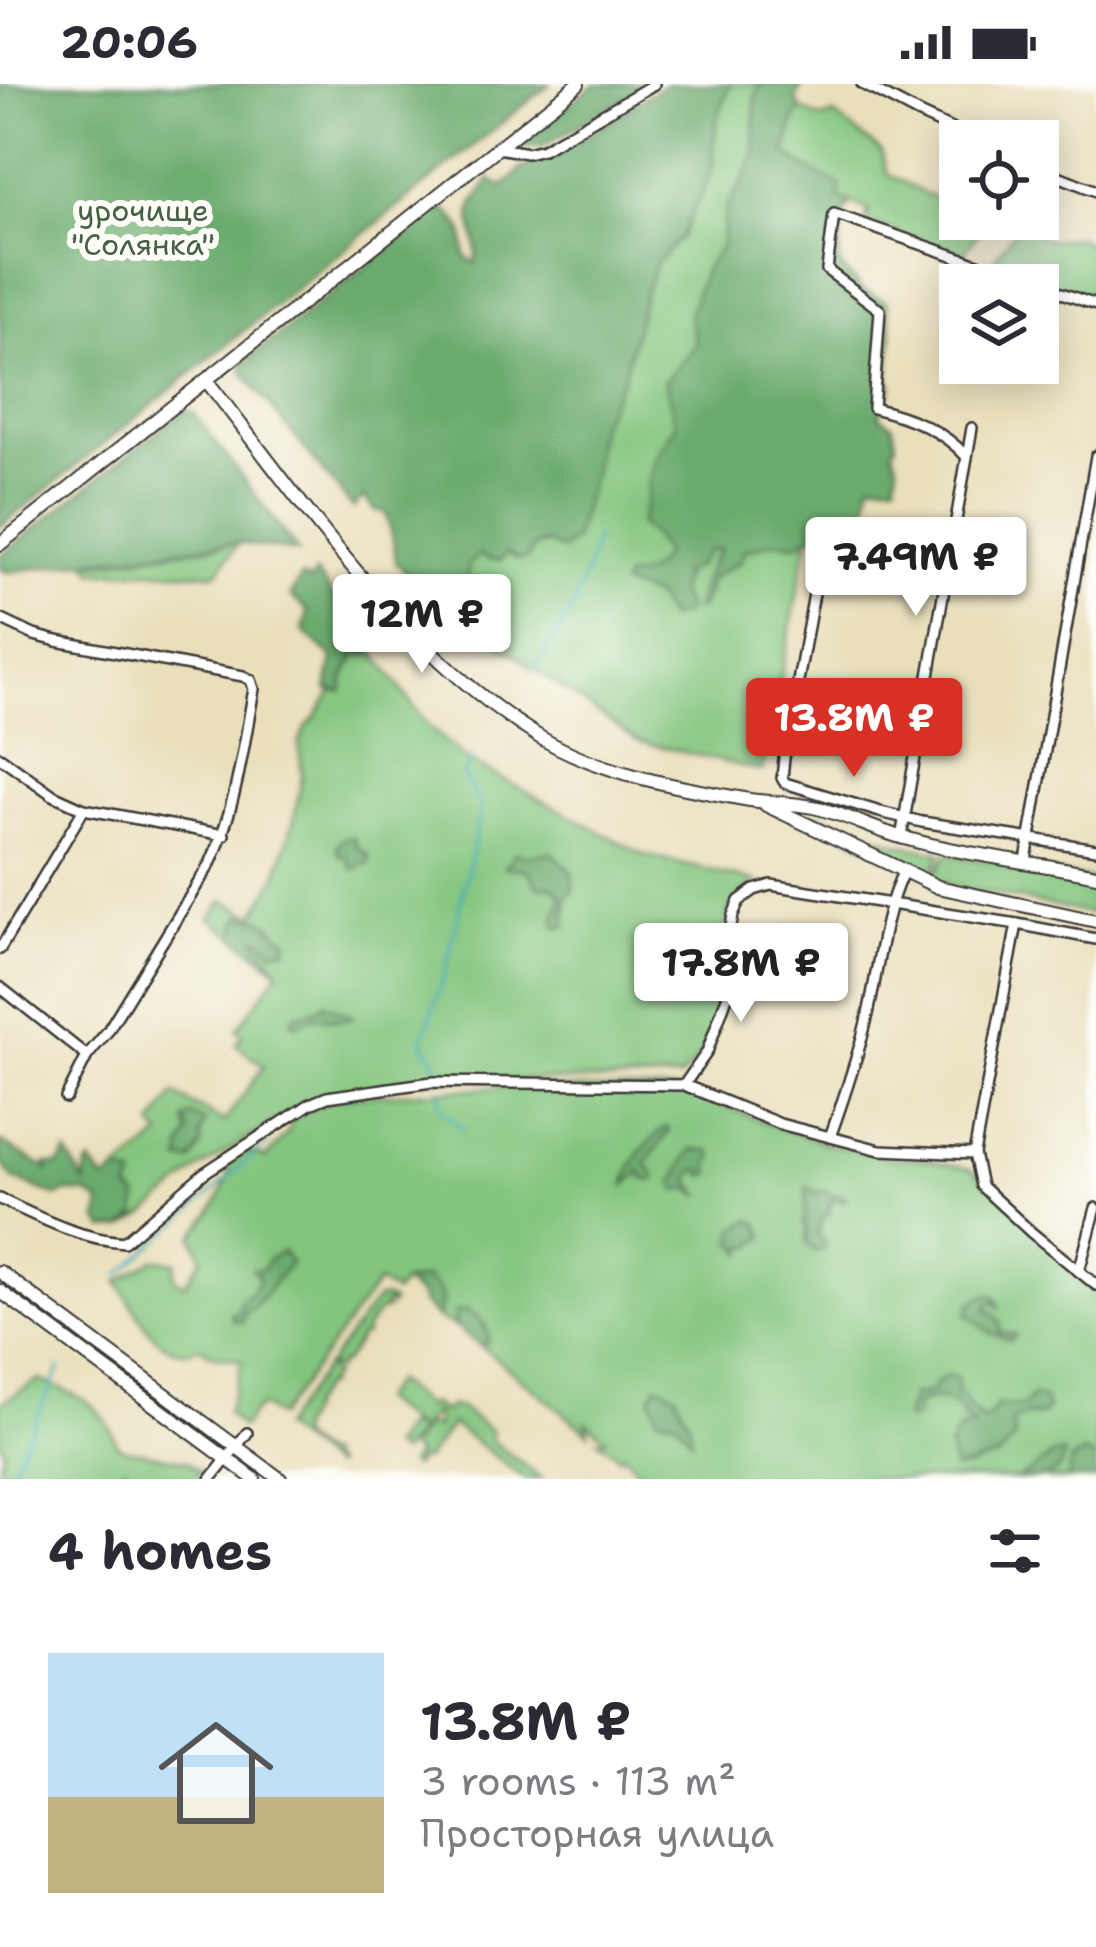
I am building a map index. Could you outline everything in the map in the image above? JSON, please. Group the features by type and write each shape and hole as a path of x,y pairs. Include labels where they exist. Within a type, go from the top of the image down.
{"main road":[{"path":"0,544 570,87"},
{"path":"206,380 383,601 445,666 542,738 625,773 754,801 809,806 901,838 1096,874"},
{"path":"754,801 956,893 1096,921"},
{"path":"805,822 801,813 809,806"},
{"path":"0,1272 280,1479"},
{"path":"0,1291 254,1479"}],"street":[{"path":"498,148 527,153 543,148 655,84"},
{"path":"862,84 939,123"},
{"path":"1059,176 1096,190"},
{"path":"967,458 933,429 873,408 880,310 827,270 834,214 1096,305"},
{"path":"901,838 972,428"},
{"path":"1026,860 1096,456"},
{"path":"824,539 782,778 785,783 904,818 1096,849"},
{"path":"0,619 57,640 243,676 254,689 224,835 107,1032 87,1056 66,1098"},
{"path":"0,757 53,795 84,808 224,835"},
{"path":"0,949 84,808"},
{"path":"830,1137 848,1087 890,906 903,872"},
{"path":"684,1085 706,1052 732,983 727,948 733,915 754,890 771,885 1096,940"},
{"path":"1017,924 974,1154 981,1186 1096,1285"},
{"path":"0,987 87,1056"},
{"path":"0,1199 48,1222 100,1240 124,1242 204,1173 310,1105 327,1097 432,1082 684,1085 780,1124 830,1137 903,1153 974,1154"},
{"path":"1079,1271 1096,1208"},
{"path":"211,1479 247,1433"}],"green space":[{"name":"урочище \"Солянка\"","path":"0,84 550,84 0,527"},
{"path":"595,84 649,84 541,147 517,146"},
{"path":"665,84 730,84 716,121 712,171 681,237 657,262 623,377 599,425 593,473 574,540 562,550 544,542 528,558 519,560 507,553 501,560 479,555 468,566 469,575 454,588 448,605 396,563 385,512 374,510 364,497 353,508 244,374 242,364 434,213 446,210 457,221 464,235 465,256 475,263 472,212 490,179 503,187 521,169 596,130"},
{"path":"730,84 760,84 755,98 755,152 726,207 721,248 704,270 696,344 665,381 677,424 652,469 640,524 665,554 653,569 625,578 622,585 654,596 663,608 678,594 678,574 697,566 707,550 719,548 702,584 702,606 711,578 741,561 743,551 777,541 798,544 809,537 762,771 638,741 435,599 448,604 479,554 574,540 599,425 623,377 657,262 681,237 712,171 716,121"},
{"path":"760,84 803,84 796,98 801,109 785,152 840,185 839,198 851,203 842,218 839,264 862,290 887,301 893,335 892,388 879,415 893,425 896,482 871,482 867,514 853,526 798,544 777,541 743,551 741,560 711,578 702,606 696,610 719,549 708,550 697,566 680,574 685,577 679,593 688,609 669,618 654,596 622,585 625,578 652,569 664,554 639,524 655,462 676,424 665,381 696,344 689,315 704,270 721,247 726,207 755,153 755,98"},
{"path":"801,109 822,119 834,115 881,151 887,173 939,198 939,240 973,240 963,254 865,220 870,211 839,198 839,185 785,153"},
{"path":"1078,237 1096,250 1096,299 1059,286 1059,264 991,263 1008,240"},
{"path":"185,410 194,413 298,552 220,544 7,572 0,569 0,556"},
{"path":"239,543 216,574 94,572 87,564"},
{"path":"316,573 374,652 356,654 342,692 327,689 333,658 303,631 308,611 290,596 301,577 311,581"},
{"path":"374,652 427,725 465,759 644,855 757,882 740,893 728,912 720,955 728,979 700,1057 681,1078 426,1079 317,1096 199,1169 123,1228 136,1217 118,1171 162,1136 153,1126 174,1094 224,1122 264,1066 236,1045 243,1035 237,1030 279,971 255,937 277,932 272,925 236,926 235,937 210,918 224,900 254,916 277,875 293,823 302,777 299,744 332,691 342,691 356,653","holes":["551,852 567,911 560,908 562,895 552,886 538,886 528,870 506,866"]},
{"path":"816,814 896,843 941,853 930,877 814,819"},
{"path":"353,837 370,857 369,864 356,870 349,859 339,855 337,846"},
{"path":"551,852 572,871 566,926 558,928 555,921 562,895 552,886 538,886 528,870 505,867 515,853"},
{"path":"946,854 1096,880 1096,915 933,879"},
{"path":"241,916 262,919 288,941 286,949 273,951 255,938 279,971 235,937"},
{"path":"325,1003 353,1017 291,1022 295,1015"},
{"path":"504,1087 679,1090 826,1143 889,1158 919,1158 971,1169 1002,1193 1096,1290 1096,1459 1085,1453 1071,1461 1068,1479 1048,1479 1063,1454 1053,1454 1016,1479 659,1479 638,1471 624,1453 620,1457 598,1440 606,1438 586,1422 589,1433 479,1345 487,1343 487,1332 472,1313 467,1310 453,1321 455,1327 437,1318 443,1301 403,1283 395,1293 378,1282 278,1417 262,1406 241,1428 227,1413 242,1361 214,1356 199,1347 172,1349 161,1342 118,1282 154,1259 176,1262 174,1278 185,1284 202,1257 193,1236 222,1194 230,1164 248,1152 266,1158 292,1121 328,1101","holes":["808,1188 834,1199 817,1235 806,1242","290,1262 257,1302 241,1312 231,1314 240,1310 240,1302 259,1278","958,1385 957,1395 985,1422 1023,1406 1036,1416 1012,1422 1015,1438 969,1468 955,1469 949,1447 974,1426 942,1399 915,1405 919,1396","676,1394 690,1436 676,1420 658,1417 655,1404"]},
{"path":"192,1115 205,1122 202,1146 192,1161 181,1161 189,1134 185,1120"},
{"path":"667,1127 669,1132 646,1163 656,1177 644,1179 641,1171 626,1185 640,1152"},
{"path":"0,1141 48,1170 46,1164 58,1165 67,1153 85,1183 91,1163 105,1181 118,1171 135,1178 129,1190 138,1197 136,1217 123,1228 105,1229 98,1220 101,1203 86,1193 56,1196 13,1179 0,1160"},
{"path":"693,1149 711,1151 713,1157 711,1173 704,1176 701,1169 695,1171 689,1181 702,1196 686,1188 677,1190 674,1182"},
{"path":"807,1187 816,1194 826,1190 846,1198 830,1203 817,1235 824,1248 817,1252 808,1244 804,1224"},
{"path":"750,1220 758,1223 765,1237 744,1247 744,1253 734,1242 735,1230"},
{"path":"283,1251 291,1262 242,1322 233,1320 231,1314 240,1310 240,1302 259,1278 253,1270 262,1270"},
{"path":"426,1278 441,1295 437,1318 403,1283"},
{"path":"988,1294 1000,1308 989,1303 986,1310 1000,1321 1000,1332 1016,1335 1010,1340 967,1315 971,1303"},
{"path":"385,1298 391,1305 386,1303 387,1309 379,1311 344,1363 337,1369 327,1365 377,1299"},
{"path":"467,1310 486,1327 487,1343 479,1345 458,1328 455,1312"},
{"path":"326,1366 333,1374 307,1409 297,1437 328,1456 332,1467 281,1428"},
{"path":"949,1375 957,1379 957,1395 984,1422 998,1405 1023,1406 1033,1396 1043,1398 1048,1407 1044,1414 1012,1422 1015,1438 997,1458 954,1469 949,1447 958,1431 973,1426 963,1418 964,1413 935,1399 915,1406 917,1416 909,1421 905,1417 912,1396 931,1392"},
{"path":"39,1380 77,1396 97,1411 117,1445 187,1461 201,1472 196,1479 121,1479 125,1467 106,1479 0,1479 4,1451 0,1403"},
{"path":"394,1381 427,1407 431,1403 444,1412 451,1406 460,1408 492,1432 491,1440 542,1479 525,1479 452,1424 425,1460 420,1458 413,1467 409,1464 416,1455 409,1448 426,1425 435,1428 436,1411 418,1431 414,1429 417,1433 400,1453 391,1447 406,1425 413,1426 379,1400"},
{"path":"657,1384 676,1394 691,1439 676,1420 658,1417 651,1397"},
{"path":"1085,1453 1096,1459 1096,1479 1068,1479 1071,1461"},
{"path":"1053,1454 1064,1454 1054,1473 1016,1479 1035,1468"}],"waterway":[{"path":"529,673 571,610 596,538"},
{"path":"441,1072 423,1041 446,969 482,805 463,776 471,758"},
{"path":"441,1089 440,1108 464,1130"},
{"path":"119,1275 268,1143"},
{"path":"7,1479 60,1368"}]}
